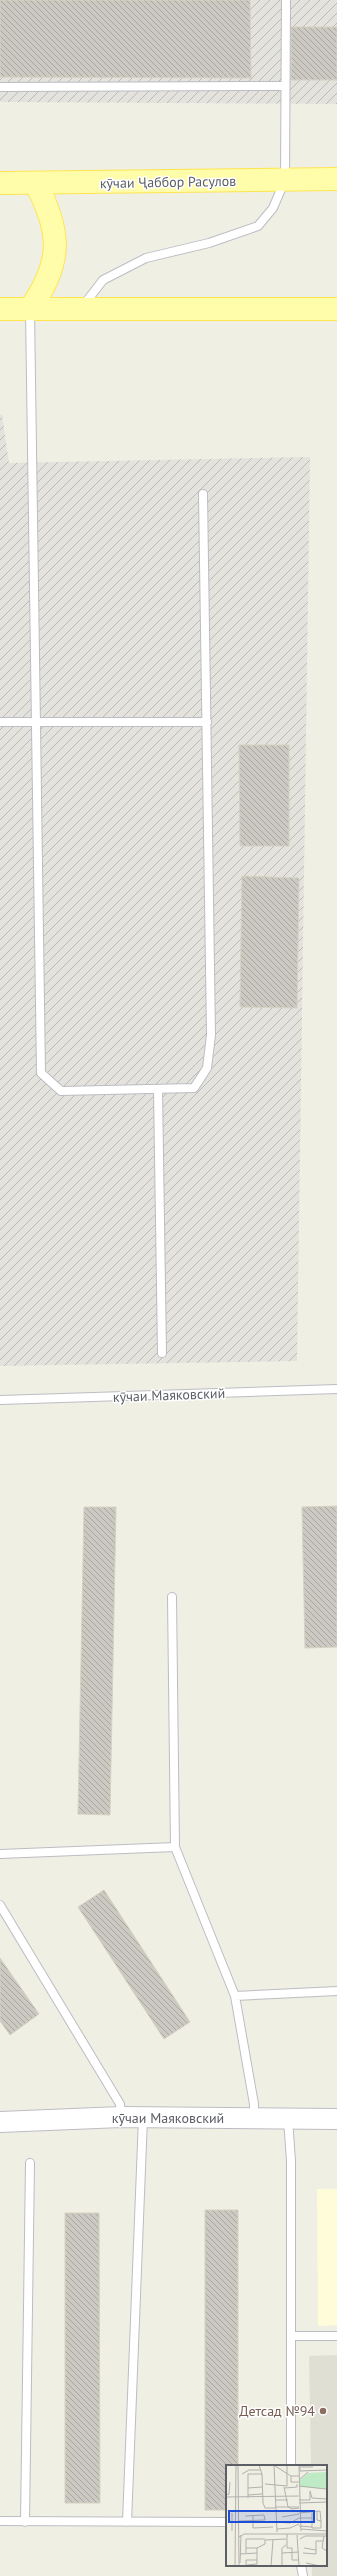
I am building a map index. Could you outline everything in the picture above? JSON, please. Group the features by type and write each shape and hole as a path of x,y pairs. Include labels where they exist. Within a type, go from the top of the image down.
{"main road":[{"name":"кӯчаи Ҷаббор Расулов","path":"0,183 36,184 337,179"},
{"path":"30,309 46,286 53,262 55,233 49,208 36,184"},
{"path":"0,309 337,309"}],"street":[{"name":"кӯчаи Маяковский","path":"0,2122 121,2117 337,2119"}],"lane":[{"path":"80,309 103,280 146,258 209,243 258,226 273,208 285,180 286,0"},
{"path":"0,88 286,86"},
{"path":"30,309 41,1073 46,1081 61,1092 194,1088 207,1068 211,1035 203,494"},
{"path":"0,722 206,722"},
{"path":"158,1089 162,1353"},
{"name":"кӯчаи Маяковский","path":"0,1400 337,1389"},
{"path":"172,1597 175,1847 235,1996 254,2104 254,2118"},
{"path":"0,1854 175,1847"},
{"path":"0,1905 120,2104 121,2117"},
{"path":"235,1996 337,1991"},
{"path":"127,2522 143,2118"},
{"path":"288,2119 291,2161 291,2465"},
{"path":"25,2522 30,2163"},
{"path":"291,2336 337,2336"},
{"path":"0,2521 226,2522"},
{"path":"301,2566 303,2576"}],"shaded area":[{"path":"0,0 337,0 337,104 0,102"},
{"path":"0,415 2,415 9,463 310,457 297,1361 0,1366"},
{"path":"317,2189 337,2189 337,2325 318,2326"},
{"name":"Детсад №94","path":"337,2355 337,2576 312,2576 312,2566 327,2566 327,2465 311,2465 309,2356"}],"building":[{"path":"0,0 250,0 251,78 0,77"},
{"path":"291,27 337,27 337,80 291,80"},
{"path":"239,745 289,745 289,846 240,846"},
{"path":"242,876 299,878 297,1008 240,1007"},
{"path":"337,1506 337,1647 305,1648 302,1507"},
{"path":"84,1507 116,1507 110,1815 78,1814"},
{"path":"104,1890 190,2022 164,2039 78,1907"},
{"path":"0,1958 39,2014 10,2035 0,2021"},
{"path":"205,2210 238,2210 238,2465 226,2465 226,2510 205,2510"},
{"path":"65,2213 99,2213 100,2503 65,2503"}],"place":[{"name":"Детсад №94","path":"323,2411"}]}
